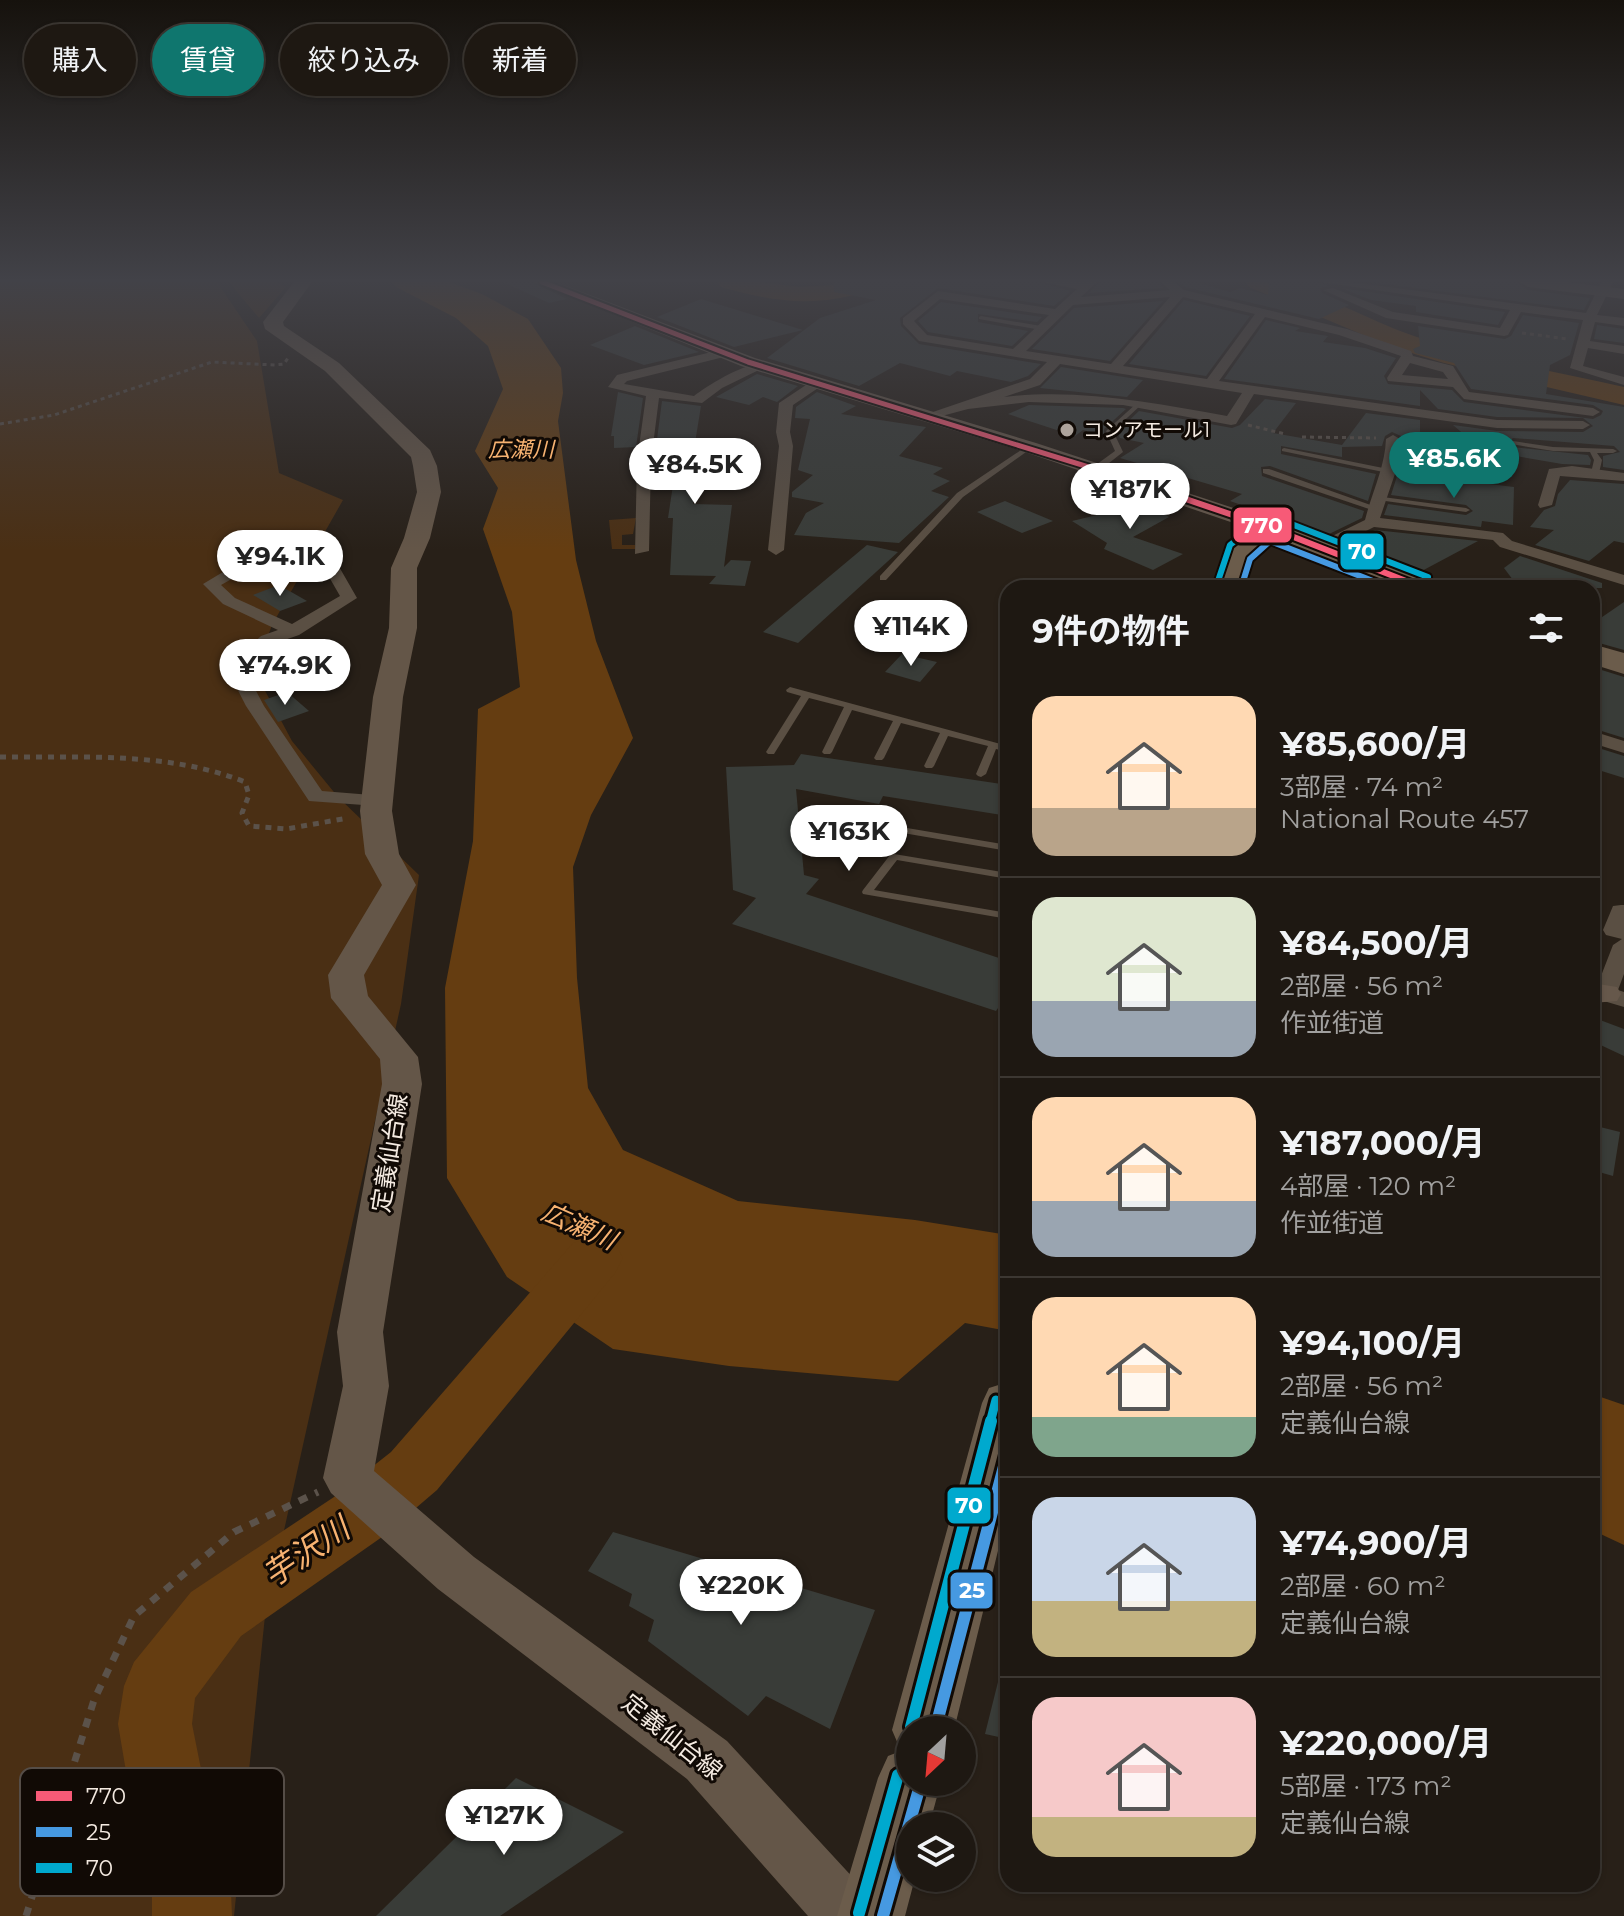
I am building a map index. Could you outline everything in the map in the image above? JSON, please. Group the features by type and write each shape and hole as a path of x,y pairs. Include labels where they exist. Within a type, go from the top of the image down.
{"highway":[{"path":"1231,580 1240,552 1268,527 1403,580"},
{"path":"1600,656 1624,664"},
{"path":"927,1716 1000,1433"},
{"path":"871,1916 905,1796"}],"main road":[{"name":"定義仙台線","path":"337,371 422,455 429,492 417,538 404,568 403,628 388,697 376,806 382,854 399,885 346,975 350,998 399,1057 402,1084 360,1332 366,1386 348,1478 456,1573 707,1760 848,1916"}],"street":[{"path":"649,371 622,378 615,387 697,400 717,385 748,371"},
{"path":"778,371 1029,447 1268,527"},
{"path":"932,417 1035,382 1045,371"},
{"path":"1129,371 1497,424 1583,425"},
{"path":"1210,384 1219,371"},
{"path":"1398,371 1393,378 1458,384"},
{"path":"1450,371 1464,395 1593,412"},
{"path":"1589,371 1624,381"},
{"path":"776,550 786,446 783,432 786,403 817,384"},
{"path":"962,406 1029,398 1139,404 1231,421 1250,390"},
{"path":"641,551 644,461 653,394"},
{"path":"1320,548 1375,509 1388,471 1393,439"},
{"path":"1545,505 1554,472 1624,477"},
{"path":"1375,509 1498,536 1506,544 1624,580"},
{"path":"293,631 229,601 211,584 249,563 322,551 349,598 293,631 267,640 235,667 248,693 316,797 376,806"},
{"path":"1600,740 1624,747"},
{"path":"1621,911 1614,930 1624,933"},
{"path":"1607,995 1624,945"}],"lane":[{"path":"1096,469 1119,452 1109,431 1139,404"},
{"path":"1513,443 1613,451"},
{"path":"883,578 960,495 1029,447"},
{"path":"1284,450 1388,471"},
{"path":"1593,451 1598,460 1595,473"},
{"path":"1266,471 1375,509 1466,510"},
{"path":"790,690 1000,747"},
{"path":"771,752 806,695"},
{"path":"827,752 849,706"},
{"path":"879,758 898,719"},
{"path":"929,766 945,732"},
{"path":"981,774 993,745"},
{"path":"907,831 1000,847"},
{"path":"1000,875 894,857 867,892 1000,915"}],"path":[{"path":"0,424 39,418 181,371"},
{"path":"0,757 156,759 207,767 245,782 249,795 242,813 243,821 257,828 303,828 376,806"},
{"path":"73,1768 94,1700 134,1616 234,1532 348,1478"},
{"path":"26,1916 32,1896"}],"shaded area":[{"path":"0,371 262,371 279,473 343,500 272,625 255,672 292,741 338,797 419,875 401,1004 265,1616 249,1768 20,1768 20,1896 236,1896 234,1916 0,1916"},
{"path":"636,518 633,534 622,535 622,545 635,545 635,549 612,549 609,520"}],"water":[{"name":"広瀬川","path":"497,371 561,371 563,393 558,421 576,560 596,641 633,738 591,815 573,867 577,978 588,1088 623,1150 738,1201 915,1220 1000,1234 1000,1330 965,1323 898,1381 729,1366 613,1349 507,1277 447,1178 445,988 473,841 478,709 520,687 512,612 483,529 498,488 475,451 503,389"},
{"path":"1600,1397 1624,1405 1624,1545 1600,1534"}],"building":[{"path":"811,371 885,371 859,386"},
{"path":"932,371 956,371 950,376"},
{"path":"959,371 1033,371 1011,382"},
{"path":"1057,371 1089,371 1143,380 1127,397 1040,388"},
{"path":"1177,371 1209,371 1206,376"},
{"path":"1229,371 1387,371 1384,376 1388,384 1452,390 1464,402 1593,419 1603,411 1593,405 1471,389 1460,371 1549,371 1546,394 1624,407 1624,470 1603,467 1603,456 1620,452 1614,446 1513,438 1508,442 1474,443 1453,425 1497,431 1583,432 1593,426 1583,418 1497,417 1438,409 1420,390 1420,406 1224,379"},
{"path":"757,374 798,386 777,402 763,397 749,405 716,397"},
{"path":"618,392 643,398 636,447 614,448 614,436 611,436"},
{"path":"817,392 856,406 841,414 926,427 899,456 943,468 933,474 950,481 931,491 949,497 899,543 794,535 806,513 824,503 792,497 792,492 813,475 798,470 810,419 795,418 796,407"},
{"path":"1265,399 1296,403 1273,433 1342,445 1366,413 1420,420 1420,445 1403,445 1401,436 1392,432 1385,436 1382,446 1342,447 1342,457 1281,446 1281,454 1376,474 1368,501 1270,466 1261,467 1262,476 1364,511 1362,518 1327,535 1230,501 1242,494 1120,458 1144,443 1120,438 1117,432 1139,411 1232,428 1240,425"},
{"path":"662,401 701,406 694,449 693,504 732,505 724,567 731,560 751,561 745,586 709,584 716,576 670,575 673,518 668,518 673,485 667,486 671,447 656,447"},
{"path":"1029,405 1126,409 1104,429 1104,435 1083,430 1075,436 1008,414"},
{"path":"1513,447 1588,455 1590,465 1562,464 1510,455"},
{"path":"1398,473 1514,487 1513,525 1482,521 1481,527 1384,515 1388,504 1466,515 1473,511 1466,505 1391,495"},
{"path":"1570,480 1624,484 1624,543 1614,541 1589,561 1535,545 1554,530 1530,527 1544,510 1555,506 1558,494"},
{"path":"1134,495 1169,517 1133,537 1183,554 1153,570 1104,549 1107,543 1072,521 1114,511 1102,503"},
{"path":"1005,501 1053,521 1022,533 977,512"},
{"path":"1375,530 1478,541 1418,573 1347,544"},
{"path":"867,545 898,552 798,643 763,632"},
{"path":"1520,556 1593,580 1513,580 1504,568"},
{"path":"279,585 307,601 280,611 253,595"},
{"path":"1624,602 1624,650 1600,643 1600,618"},
{"path":"902,654 937,662 920,682 885,672"},
{"path":"1600,670 1624,677 1624,738 1600,730"},
{"path":"287,692 309,711 278,722 264,700"},
{"path":"1600,748 1624,756 1624,778 1600,770"},
{"path":"801,754 1000,784 1000,815 883,796 879,804 796,789 804,875 819,879 806,894 1000,958 1000,1005 996,1011 732,924 756,898 733,890 726,767 794,765"},
{"path":"1600,1020 1624,1029 1624,1056 1600,1045"},
{"path":"1600,1127 1620,1132 1613,1176 1600,1172"},
{"path":"613,1532 875,1610 830,1729 766,1696 748,1716 648,1641 654,1620 629,1606 632,1594 588,1571"},
{"path":"1000,1674 1000,1737 985,1734"},
{"path":"516,1778 624,1832 500,1916 376,1916"}],"waterway":[{"path":"1517,371 1624,396"},
{"name":"芋沢川","path":"163,1768 155,1724 160,1686 216,1614 358,1517 414,1471 594,1258"},
{"name":"芋沢川","path":"192,1896 192,1916"}],"transit line":[{"name":"770","path":"779,371 1101,470 1268,527 1404,580"},
{"name":"70","path":"1218,580 1230,545 1268,515 1428,577"},
{"name":"25","path":"1243,580 1250,559 1270,541 1370,580"},
{"name":"70","path":"914,1716 996,1400"},
{"name":"25","path":"939,1716 1000,1482"},
{"name":"70","path":"859,1913 896,1782"},
{"name":"25","path":"883,1916 917,1796"}],"place":[{"name":"コンアモール1","path":"1067,430"}]}
